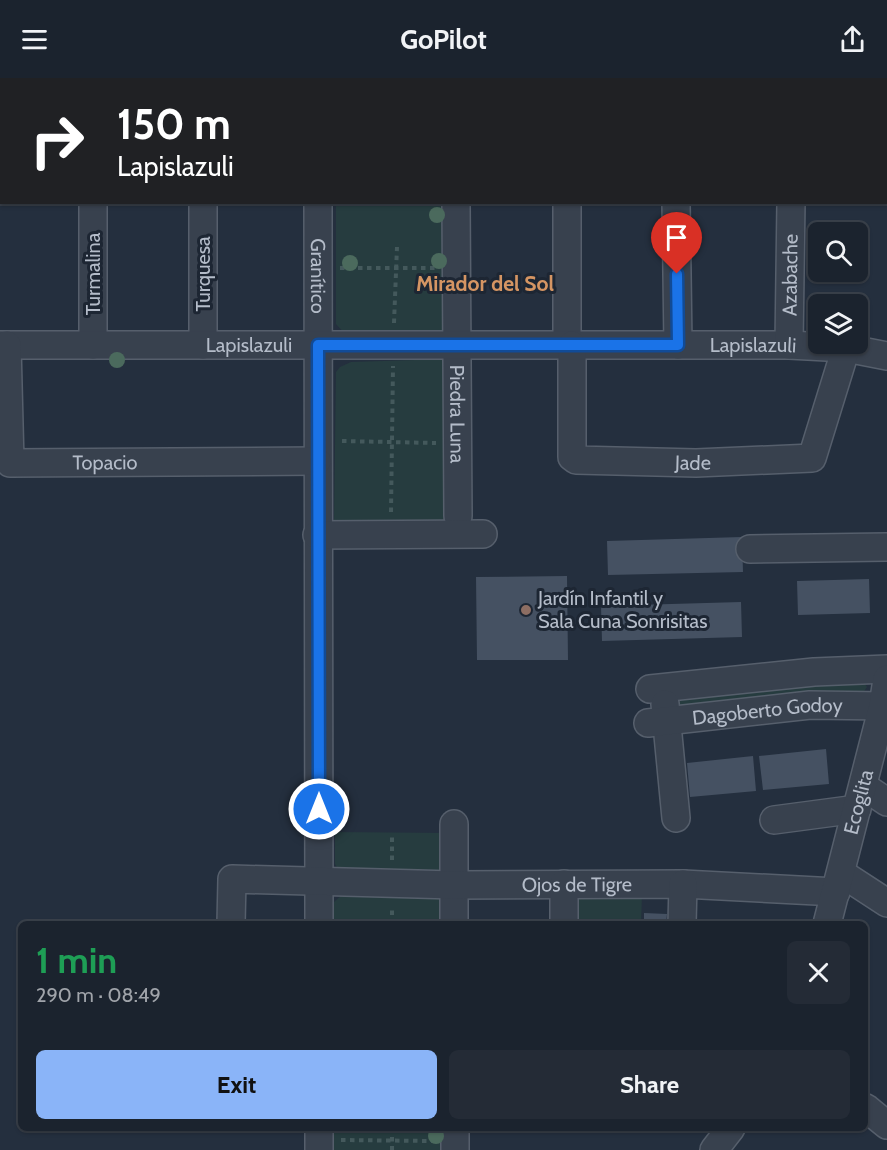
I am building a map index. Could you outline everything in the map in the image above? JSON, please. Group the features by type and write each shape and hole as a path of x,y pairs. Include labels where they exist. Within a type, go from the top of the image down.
{"street":[{"name":"Turmalina","path":"93,204 93,345"},
{"name":"Turquesa","path":"203,204 203,345"},
{"name":"Granítico","path":"318,204 319,921"},
{"name":"Piedra Luna","path":"456,204 458,516"},
{"path":"567,204 570,346"},
{"path":"676,204 678,345"},
{"name":"Azabache","path":"789,345 791,204"},
{"name":"Lapislazuli","path":"4,345 808,346"},
{"name":"Topacio","path":"4,345 10,463 317,451"},
{"name":"Jade","path":"570,346 572,457 576,460 696,463 812,458 844,354"},
{"name":"Lapislazuli","path":"868,352 887,356"},
{"path":"317,535 483,534"},
{"path":"750,549 887,547"},
{"name":"Dagoberto Godoy","path":"885,706 810,705 657,722 656,688 814,672 887,669"},
{"name":"Ecoglita","path":"828,921 885,706 887,679"},
{"path":"657,722 676,818"},
{"path":"774,819 860,798 887,802"},
{"path":"454,824 454,921"},
{"name":"Ojos de Tigre","path":"231,921 231,879 454,885 838,882 887,903"},
{"path":"564,884 564,921"},
{"path":"682,921 683,884"},
{"path":"868,1110 887,1125"}],"path":[{"path":"391,515 397,247"},
{"path":"318,268 457,268"},
{"path":"317,451 392,442 458,444"},
{"path":"392,1131 392,1150"},
{"path":"319,1139 455,1140"}],"green space":[{"path":"336,204 447,204 445,334 345,334 336,324"},
{"path":"446,359 444,522 334,520 336,372 340,367 351,362"},
{"path":"863,681 867,687 863,693 677,709 676,697"},
{"path":"335,832 448,833 444,870 338,869 335,864"},
{"path":"440,892 445,921 334,921 334,902 343,894"},
{"path":"642,895 641,921 571,921 575,896"},
{"path":"333,1131 444,1131 445,1150 332,1150"}],"building":[{"path":"742,537 743,572 608,575 607,541"},
{"path":"567,576 568,660 477,660 476,577"},
{"path":"869,579 870,613 798,615 797,581"},
{"path":"741,602 742,637 602,641 601,606"},
{"path":"826,749 829,784 763,790 759,756"},
{"path":"753,756 756,791 690,797 687,763"},
{"path":"644,913 667,914 666,921 644,921"}],"place":[{"name":"Jardín Infantil y Sala Cuna Sonrisitas","path":"526,610"}],"district":[{"name":"Mirador del Sol","path":"485,284"}],"route":[{"path":"319,809 318,345 678,345 677,274"}]}
